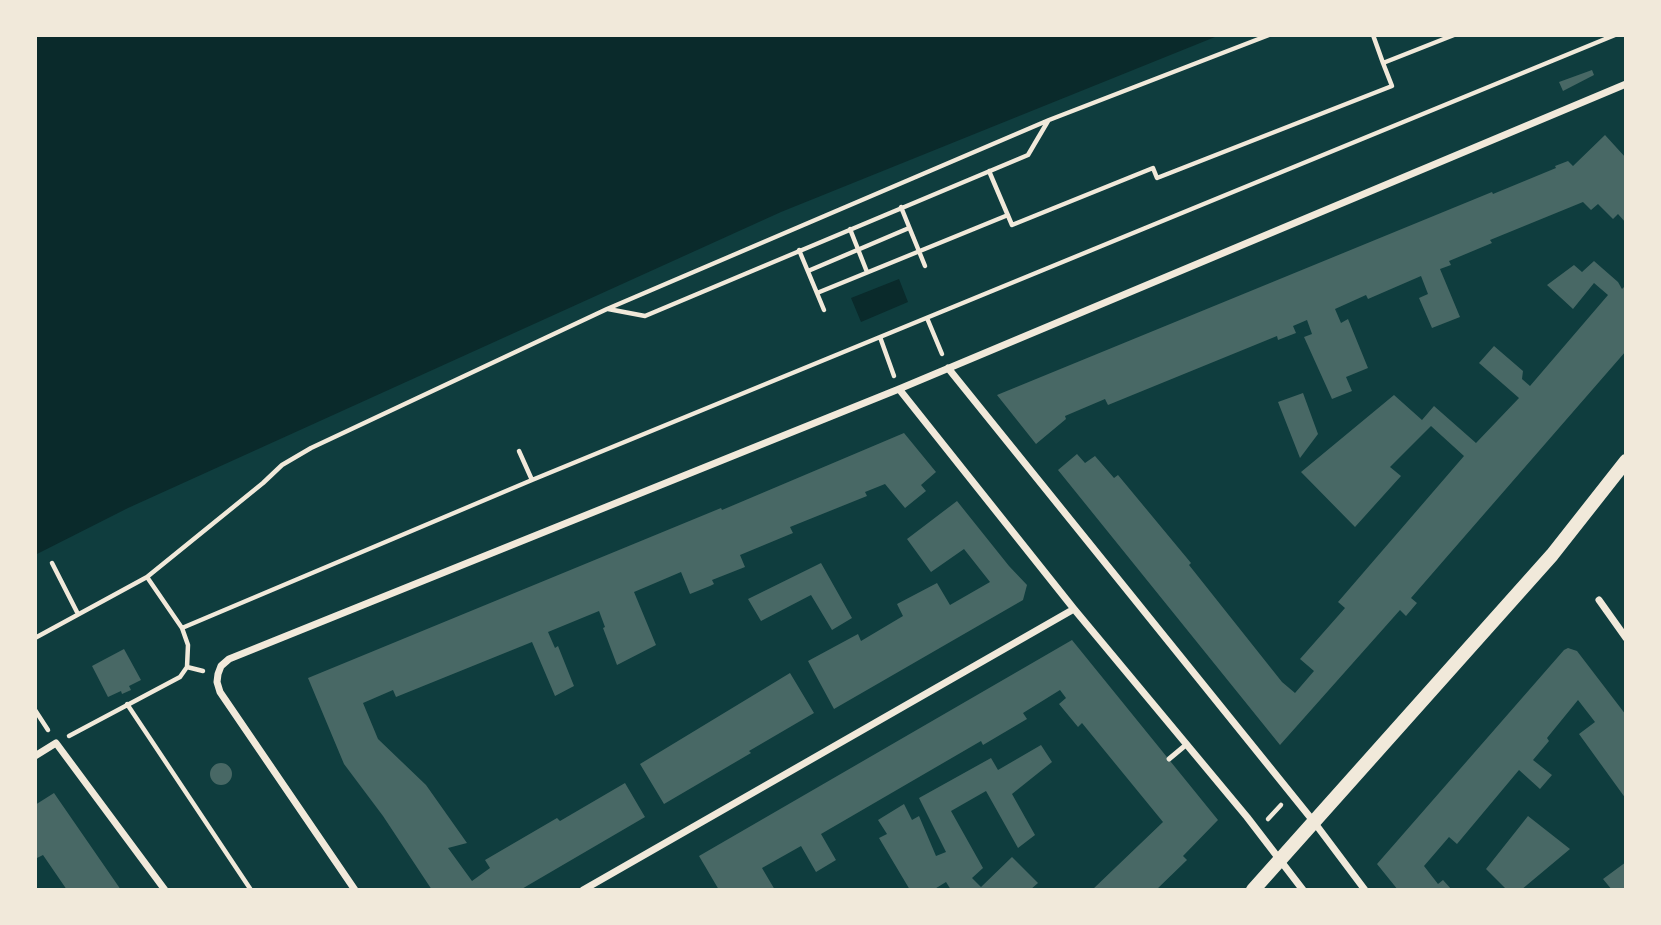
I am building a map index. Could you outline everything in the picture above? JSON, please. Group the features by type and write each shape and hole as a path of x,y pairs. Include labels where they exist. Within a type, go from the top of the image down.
{"main road":[{"path":"1253,890 1552,555 1623,467"}],"street":[{"path":"355,890 220,692 217,682 221,666 238,654 899,389 1626,85"},
{"path":"948,368 1314,822 1365,890"},
{"path":"899,389 1303,890"},
{"path":"1598,600 1626,638"},
{"path":"583,890 1074,609"},
{"path":"35,756 57,743 165,890"}],"lane":[{"path":"1169,759 1187,744"}],"path":[{"path":"35,638 147,577 282,465 310,448 607,309 1049,120 1269,35"},
{"path":"989,171 1012,225 1153,168 1157,178 1392,86 1373,35"},
{"path":"1383,63 1454,35"},
{"path":"182,628 532,480 1615,35"},
{"path":"607,309 645,316 1028,155 1049,120"},
{"path":"901,207 925,266"},
{"path":"817,293 1008,215"},
{"path":"808,271 909,228"},
{"path":"850,229 867,272"},
{"path":"799,250 824,310"},
{"path":"927,318 948,368"},
{"path":"880,337 899,389"},
{"path":"519,450 532,480"},
{"path":"52,562 78,614"},
{"path":"57,743 180,677 187,667 188,645 182,628 147,577"},
{"path":"127,704 251,890"},
{"path":"1258,831 1290,794"}],"water":[{"path":"35,35 1220,35 781,212 128,508 35,555"},
{"path":"899,279 908,302 861,322 851,298"}],"building":[{"path":"1592,70 1594,75 1563,91 1559,82"},
{"path":"1605,135 1626,158 1626,223 1618,214 1613,219 1598,204 1591,210 1583,202 1490,240 1492,243 1449,261 1451,265 1440,269 1460,317 1432,328 1419,298 1428,294 1421,276 1368,299 1366,295 1335,309 1341,323 1348,319 1368,368 1346,377 1352,391 1332,399 1304,337 1312,334 1307,320 1293,326 1296,333 1278,340 1277,336 1108,405 1105,399 1065,416 1066,419 1036,444 997,395 1492,192 1493,194 1556,168 1555,166 1568,161 1573,166"},
{"path":"1594,261 1618,282 1622,289 1626,285 1626,351 1411,598 1417,603 1406,616 1400,610 1280,745 1058,470 1077,454 1085,463 1095,456 1114,478 1118,475 1191,563 1189,565 1282,682 1295,693 1314,671 1300,659 1345,608 1338,602 1464,456 1431,426 1390,467 1401,476 1355,527 1301,472 1394,395 1422,420 1434,406 1476,443 1519,398 1479,363 1494,346 1523,371 1522,379 1530,386 1608,295 1594,283 1573,309 1547,285 1574,265 1582,272"},
{"path":"1303,393 1318,434 1300,458 1278,402"},
{"path":"904,433 936,472 921,485 926,491 905,508 885,484 865,492 867,496 790,527 793,533 740,555 745,567 712,580 714,584 710,586 690,594 681,572 634,592 656,645 617,665 599,611 548,632 555,648 558,646 574,686 555,696 532,642 396,697 393,690 363,703 378,739 426,785 467,843 448,848 472,881 490,868 485,860 557,818 560,821 625,783 645,817 520,890 432,890 383,816 344,764 308,678"},
{"path":"957,501 1027,585 1023,600 834,709 808,661 858,634 861,641 903,616 897,604 937,583 950,605 990,582 964,549 931,572 907,539"},
{"path":"821,563 852,618 832,630 811,595 761,621 748,599"},
{"path":"1072,640 1218,820 1183,856 1187,860 1156,890 1092,890 1163,822 1082,723 1078,727 1059,704 1066,698 1060,690 1023,713 1027,719 983,745 981,741 821,834 836,860 816,872 801,846 762,868 775,890 719,890 699,856"},
{"path":"1568,648 1577,651 1626,715 1626,799 1579,734 1595,722 1578,700 1533,760 1552,775 1540,789 1519,770 1457,844 1449,837 1424,866 1438,884 1443,880 1452,890 1398,890 1377,864"},
{"path":"124,649 141,680 129,686 131,690 108,697 92,666"},
{"path":"790,673 814,713 664,804 640,764"},
{"path":"1041,745 1052,762 1012,794 1035,835 1018,848 986,791 951,811 983,868 972,878 981,887 1012,857 1038,883 1030,890 951,890 946,882 933,890 910,890 879,838 887,834 878,820 904,804 912,820 919,816 936,856 946,852 919,798 991,758 998,770"},
{"path":"221,763 229,766 232,774 229,782 221,785 213,782 210,774 213,766"},
{"path":"54,793 121,890 67,890 43,855 35,859 35,805"},
{"path":"1528,816 1570,849 1521,890 1507,890 1486,869"},
{"path":"1626,862 1626,890 1612,890 1603,879"}]}
